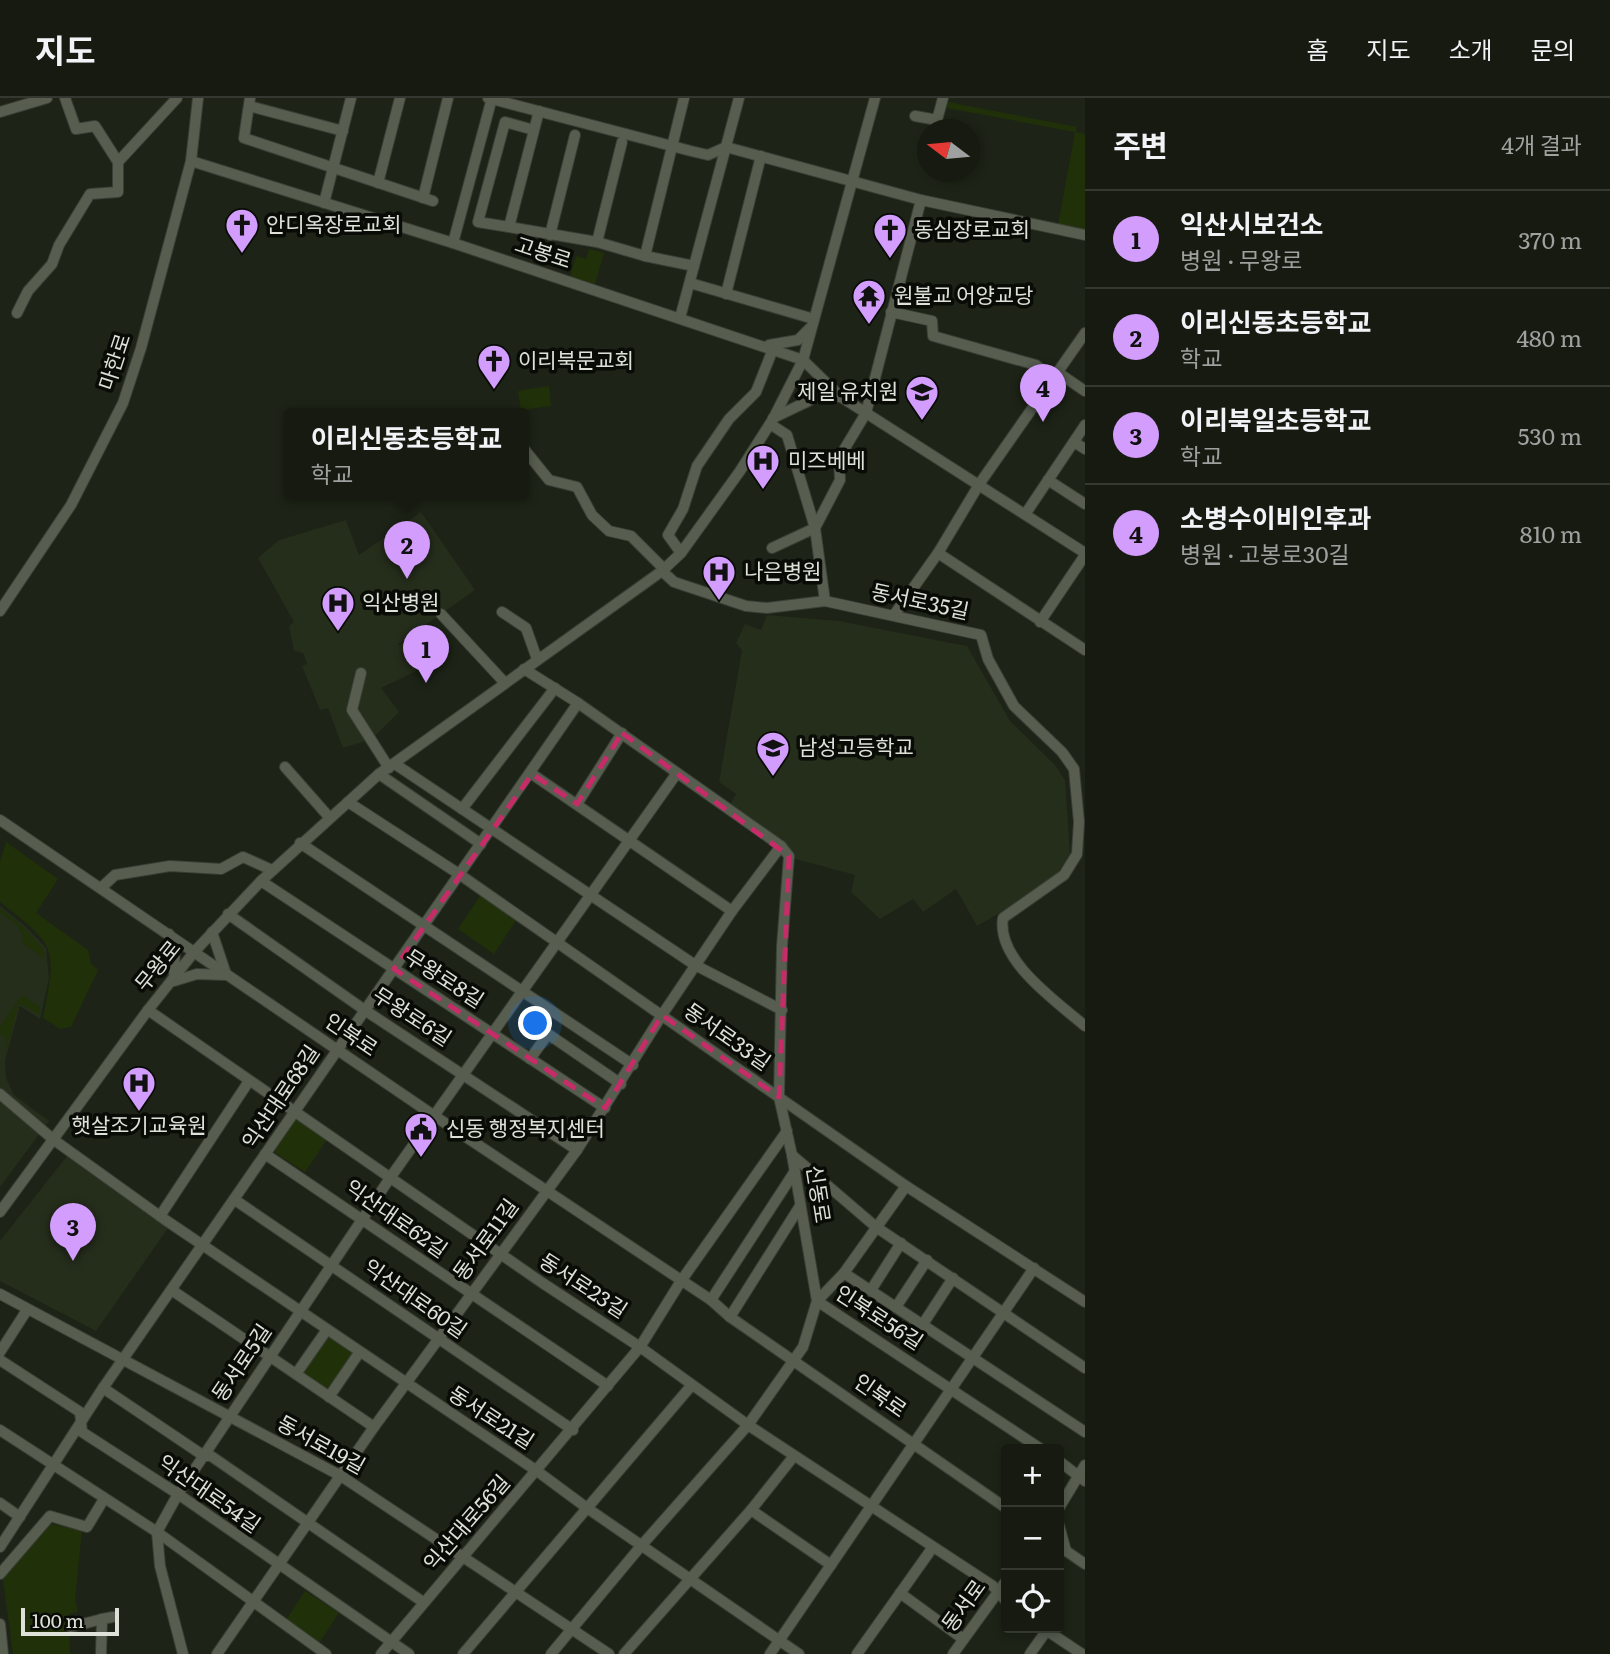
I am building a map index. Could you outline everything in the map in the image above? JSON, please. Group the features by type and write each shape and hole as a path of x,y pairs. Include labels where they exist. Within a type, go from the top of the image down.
{"street":[{"path":"0,112 47,98"},
{"path":"17,313 28,291 51,264 59,245 90,194 118,192 118,162 94,126 76,129 65,98"},
{"path":"118,162 177,98"},
{"name":"마한로","path":"0,611 71,505 122,403 141,348 191,161 198,98"},
{"path":"324,203 351,98"},
{"path":"378,183 400,98"},
{"path":"343,131 249,102 244,138 428,199 448,98"},
{"path":"453,243 491,98 708,155 726,147 921,200 1085,235"},
{"path":"645,256 684,98"},
{"path":"680,318 739,98"},
{"name":"무왕로","path":"0,1212 148,1010 174,981 195,951 272,870 379,774 663,570 681,553 771,421 803,360 875,98"},
{"path":"915,116 937,120 943,98"},
{"path":"509,227 538,111"},
{"path":"534,130 505,122 478,222 597,242 694,266"},
{"path":"550,234 575,135"},
{"path":"597,242 622,142"},
{"path":"726,294 761,156"},
{"name":"고봉로","path":"191,161 453,243 803,360 841,397 1026,513 1085,554 1040,622"},
{"path":"772,548 815,528 840,480 839,458 866,413 921,200"},
{"path":"681,553 668,536 683,509 697,466 729,419 756,392 769,347 798,340 813,323 690,283"},
{"path":"891,312 932,321 933,336 1030,364 1085,391"},
{"path":"894,615 938,553 980,484 1085,333"},
{"path":"825,601 815,528 787,435 771,421 821,395 841,397"},
{"path":"1026,513 1085,425"},
{"path":"1074,442 1085,449"},
{"name":"동서로35길","path":"529,455 549,480 577,487 592,515 609,531 631,536 674,582 746,606 767,608 825,601 981,635 988,659 1014,706 1062,752 1074,769 1079,822 1077,853 1064,875 1003,918 1002,937 1011,957 1085,1026"},
{"path":"1048,480 1085,504"},
{"path":"938,553 1085,650"},
{"path":"502,612 526,628 537,659"},
{"path":"441,614 505,683"},
{"path":"524,669 622,733 781,846"},
{"path":"361,673 352,710 392,766 695,965 782,1010"},
{"path":"461,809 555,688"},
{"name":"익산대로68길","path":"2,1544 103,1388 204,1247 337,1049 578,703"},
{"path":"577,804 622,733"},
{"path":"285,767 329,817"},
{"name":"동서로5길","path":"157,1532 178,1494 362,1218 555,941 677,773"},
{"path":"379,774 481,844"},
{"path":"531,774 732,911"},
{"name":"동서로33길","path":"348,802 459,874 906,1186 1085,1302"},
{"name":"인북로","path":"0,820 167,931 226,975 433,1115 547,1188 711,1300 730,1317 1005,1507"},
{"path":"300,844 633,1065"},
{"name":"동서로11길","path":"221,1653 374,1427 547,1188 578,1150 695,965 781,846"},
{"name":"신동로","path":"551,1654 641,1545 748,1425 803,1347 817,1301 795,1171 779,1097 782,946 789,856 781,846"},
{"path":"101,888 115,875 170,866 221,869 243,857 272,870"},
{"name":"무왕로8길","path":"261,881 606,1108"},
{"name":"무왕로6길","path":"228,915 366,1011 578,1150"},
{"path":"167,931 175,943 174,981 197,974 226,975 212,932"},
{"name":"동서로23길","path":"148,1010 499,1254 640,1347 748,1425 993,1586 996,1594 1001,1598"},
{"path":"530,1059 548,1034 621,1084"},
{"path":"160,1216 249,1081"},
{"name":"동서로21길","path":"0,1095 54,1140 204,1247 537,1471 586,1508 799,1654"},
{"path":"681,1282 787,1131"},
{"name":"익산대로62길","path":"265,1154 608,1386"},
{"path":"792,1155 876,1227 1085,1368"},
{"path":"711,1300 795,1171"},
{"name":"인북로56길","path":"906,1186 844,1273 817,1301 1034,1444"},
{"name":"익산대로60길","path":"236,1200 573,1430"},
{"path":"730,1317 800,1206"},
{"path":"871,1290 901,1243"},
{"path":"897,1307 927,1260"},
{"path":"770,1654 1034,1268"},
{"path":"844,1273 1085,1432"},
{"path":"923,1324 953,1278"},
{"name":"익산대로56길","path":"381,1654 573,1430 640,1347 681,1282"},
{"path":"173,1291 374,1427"},
{"name":"동서로19길","path":"0,1294 341,1476 609,1654"},
{"path":"0,1352 27,1310"},
{"path":"296,1374 326,1331"},
{"path":"329,1397 359,1353"},
{"name":"익산대로54길","path":"0,1360 80,1412 82,1432 178,1494 278,1566 409,1654"},
{"path":"463,1654 691,1386"},
{"path":"103,1388 204,1455 211,1456 423,1602"},
{"path":"0,1430 157,1532 326,1654"},
{"path":"624,1654 751,1510 794,1456"},
{"path":"1064,1465 1082,1478"},
{"path":"1060,1507 1082,1478 1085,1465"},
{"path":"0,1574 17,1551 50,1516 87,1527 104,1499"},
{"path":"0,1503 20,1517"},
{"path":"751,1510 831,1565"},
{"path":"157,1532 160,1566 183,1654"},
{"path":"2,1544 17,1551"},
{"path":"857,1654 933,1547"},
{"path":"1064,1551 1085,1564"},
{"name":"동서로","path":"953,1654 1001,1588"},
{"path":"900,1593 964,1639"},
{"path":"71,1627 107,1618 101,1654"},
{"path":"0,1624 2,1654"},
{"path":"1030,1654 1043,1633"},
{"path":"1051,1633 1082,1654"}],"highlighted area":[{"path":"622,733 789,856 779,1097 662,1015 605,1108 394,969 532,774 577,804"}],"shaded area":[{"name":"익산병원","path":"421,512 475,590 397,645 415,641 421,669 381,688 399,712 372,739 343,748 328,708 320,710 302,666 307,664 303,653 294,651 289,626 294,622 258,558 279,540 346,520 359,555"},
{"path":"767,615 839,621 967,646 1010,721 1055,765 1065,780 1070,854 1051,883 977,926 956,889 923,912 913,899 880,919 851,892 855,875 792,858 729,806 736,794 719,782 742,650 736,643 745,624 761,630"},
{"path":"0,906 46,948 49,978 40,1019 20,1006 5,1060 6,1078 14,1095 49,1121 0,1187"},
{"path":"67,1156 168,1228 96,1331 0,1281 0,1241"}],"green space":[{"path":"948,102 1077,127 1076,132 1085,134 1085,229 1058,225 1075,132 947,108"},
{"path":"589,249 604,253 595,284 570,277 576,256 586,259"},
{"path":"549,386 551,406 521,408 518,391"},
{"path":"6,842 58,879 36,913 88,950 91,964 98,970 71,1027 60,1029 43,1018 50,976 48,950 33,929 0,902 0,862"},
{"path":"482,893 518,917 494,954 458,929"},
{"path":"0,908 24,928 44,950 44,958 21,942 24,937 16,924 0,913"},
{"path":"22,995 40,1007 39,1015 19,1003 5,1053 5,1037 0,1034 0,1027"},
{"path":"297,1117 328,1138 305,1172 274,1152"},
{"path":"327,1333 356,1353 328,1394 299,1374"},
{"path":"50,1524 82,1530 75,1600 78,1612 69,1614 70,1654 13,1654 3,1580 22,1550"},
{"path":"305,1591 339,1613 319,1643 286,1620"}],"place":[{"name":"안디옥장로교회","path":"242,255"},
{"name":"동심장로교회","path":"890,260"},
{"name":"원불교 어양교당","path":"869,326"},
{"name":"이리북문교회","path":"494,391"},
{"name":"제일 유치원","path":"922,422"},
{"name":"소병수이비인후과","path":"1043,422"},
{"name":"미즈베베","path":"763,491"},
{"name":"이리신동초등학교","path":"407,579"},
{"name":"나은병원","path":"719,602"},
{"name":"익산병원","path":"338,633"},
{"name":"익산시보건소","path":"426,683"},
{"name":"남성고등학교","path":"773,778"},
{"name":"햇살조기교육원","path":"139,1113"},
{"name":"신동 행정복지센터","path":"421,1159"},
{"name":"이리북일초등학교","path":"73,1261"}]}
